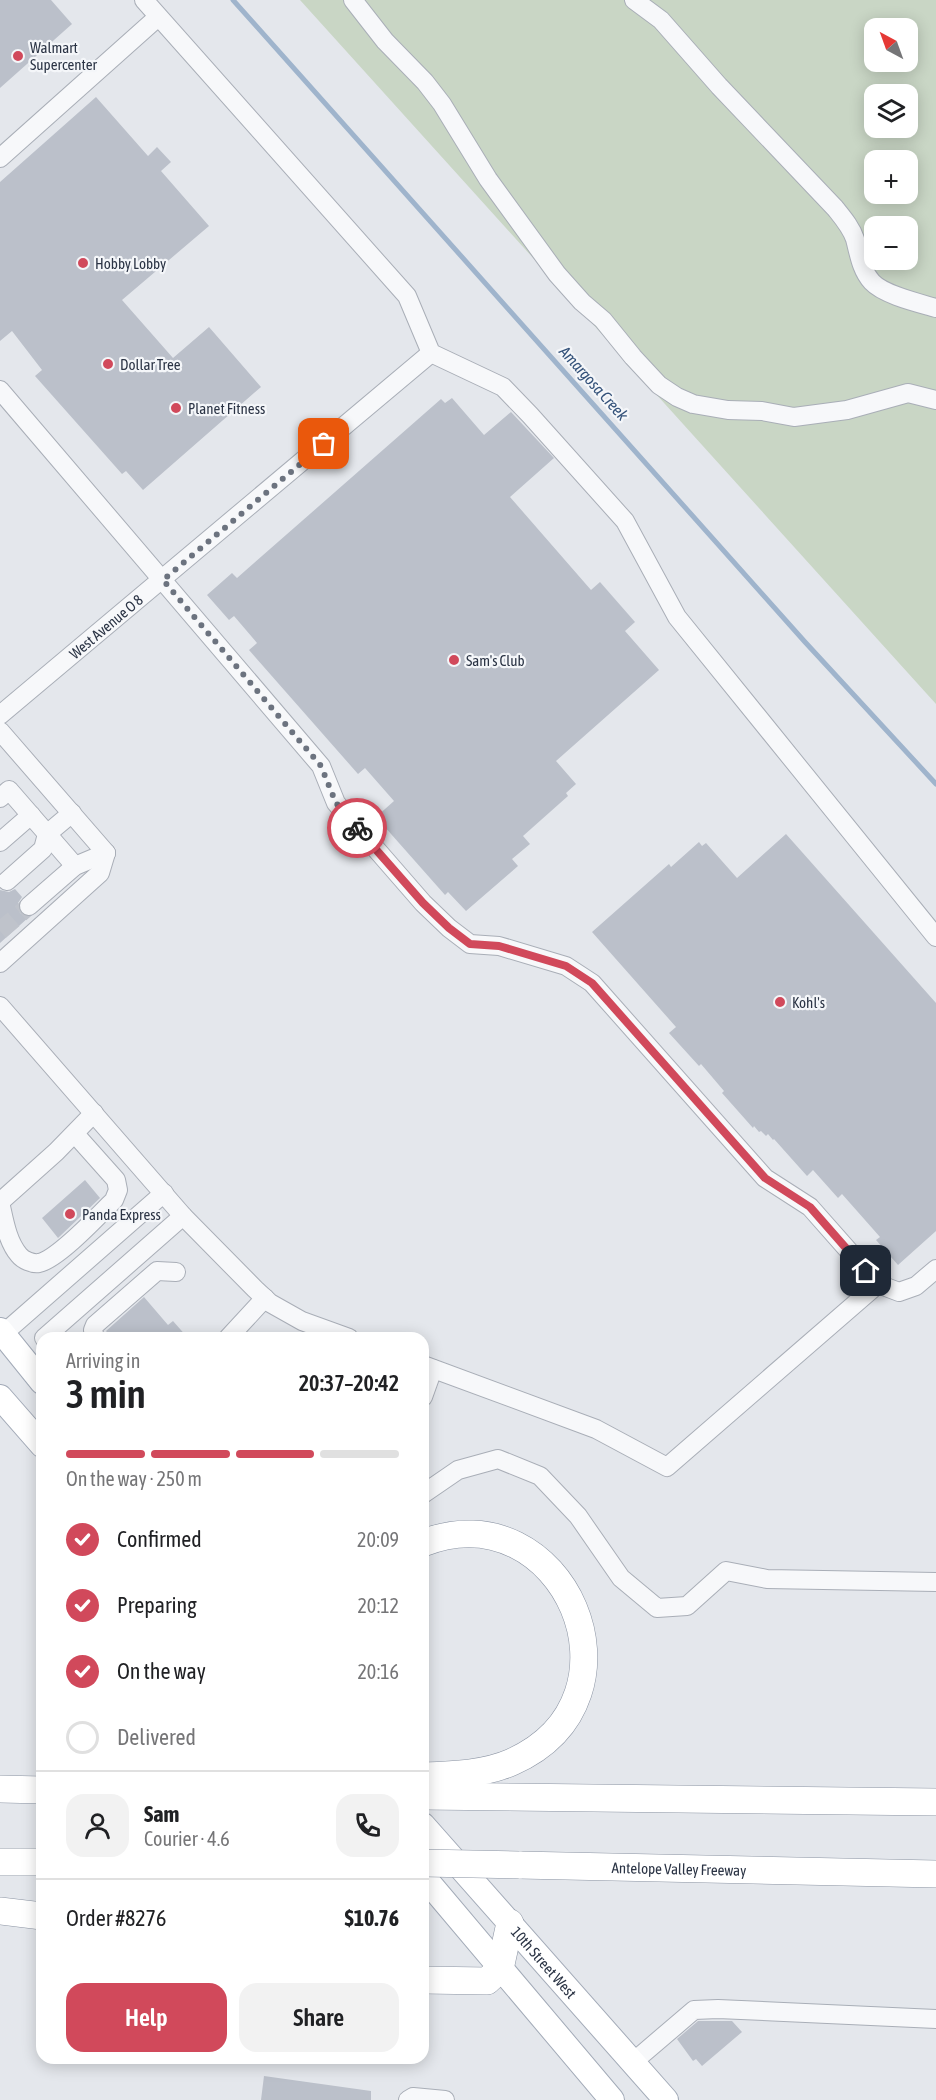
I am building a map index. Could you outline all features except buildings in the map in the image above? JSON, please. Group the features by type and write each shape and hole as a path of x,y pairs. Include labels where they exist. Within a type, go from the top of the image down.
{"highway":[{"path":"429,1541 449,1535 482,1534 509,1542 531,1554 554,1576 570,1600 581,1626 585,1652 582,1679 574,1703 559,1728 537,1748 511,1762 441,1782 429,1791"},
{"path":"441,1782 936,1802"},
{"path":"0,1789 36,1790"},
{"path":"0,1862 36,1862"},
{"name":"Antelope Valley Freeway","path":"429,1863 936,1874"},
{"path":"0,1911 36,1915"},
{"path":"429,1980 487,1981 500,1969 510,1923"}],"main road":[{"path":"1,1334 11,1360 36,1378"},
{"path":"0,1396 36,1438"},
{"name":"10th Street West","path":"429,1832 666,2100"},
{"path":"429,1883 612,2100"}],"street":[{"path":"144,0 407,296 431,353 503,387 625,522 677,617 936,937"},
{"path":"353,0 384,40 425,82 442,104 488,179 557,274 582,302 603,320 659,385 693,404 729,410 762,411 794,417 841,412 908,393 936,400"},
{"path":"634,0 661,20 719,86 835,208 855,237 859,259 872,282 889,292 936,308"},
{"path":"0,158 158,16"},
{"name":"West Avenue O 8","path":"0,715 431,353"},
{"path":"0,390 321,766 336,803 423,903 449,928 470,944 499,946 566,966 592,983 765,1178 810,1207 878,1284 899,1292 916,1286 936,1269"},
{"path":"0,731 106,853"},
{"path":"0,798 9,790 75,866"},
{"path":"7,880 43,849 48,834 72,813"},
{"path":"0,842 31,815"},
{"path":"29,906 75,866 106,853"},
{"path":"0,963 100,873 106,853"},
{"path":"0,1006 183,1216 265,1298 302,1321 332,1332"},
{"path":"75,1134 116,1180 118,1190 114,1200 53,1256 39,1263 28,1262 19,1255 10,1240 0,1202 75,1134 94,1113"},
{"path":"1,1334 164,1193"},
{"path":"52,1332 183,1216"},
{"path":"94,1332 95,1326 157,1271 176,1272"},
{"path":"429,1367 596,1429 667,1467 878,1284"},
{"path":"235,1332 265,1298"},
{"path":"11,1360 36,1344"},
{"path":"429,1490 458,1470 498,1459 540,1476 578,1516 621,1578 657,1608 687,1606 726,1571 767,1579 936,1582"},
{"path":"632,2063 694,2010 718,2008 936,2019"},
{"path":"408,2100 413,2097 446,2100"}],"green space":[{"path":"300,0 936,0 936,704"}],"waterway":[{"name":"Amargosa Creek","path":"233,0 805,642 936,784"}],"tunnel":[{"path":"0,931 29,906"}],"way so far":[{"path":"324,444 163,580 321,766 336,803 357,828"}],"place":[{"name":"Walmart Supercenter","path":"18,56"},
{"name":"Hobby Lobby","path":"83,263"},
{"name":"Dollar Tree","path":"108,364"},
{"name":"Planet Fitness","path":"176,408"},
{"name":"Sam's Club","path":"454,660"},
{"name":"Kohl's","path":"780,1002"},
{"name":"Panda Express","path":"70,1214"}],"route":[{"path":"357,828 423,903 470,944 499,946 566,966 592,983 765,1178 810,1207 866,1271"}]}
